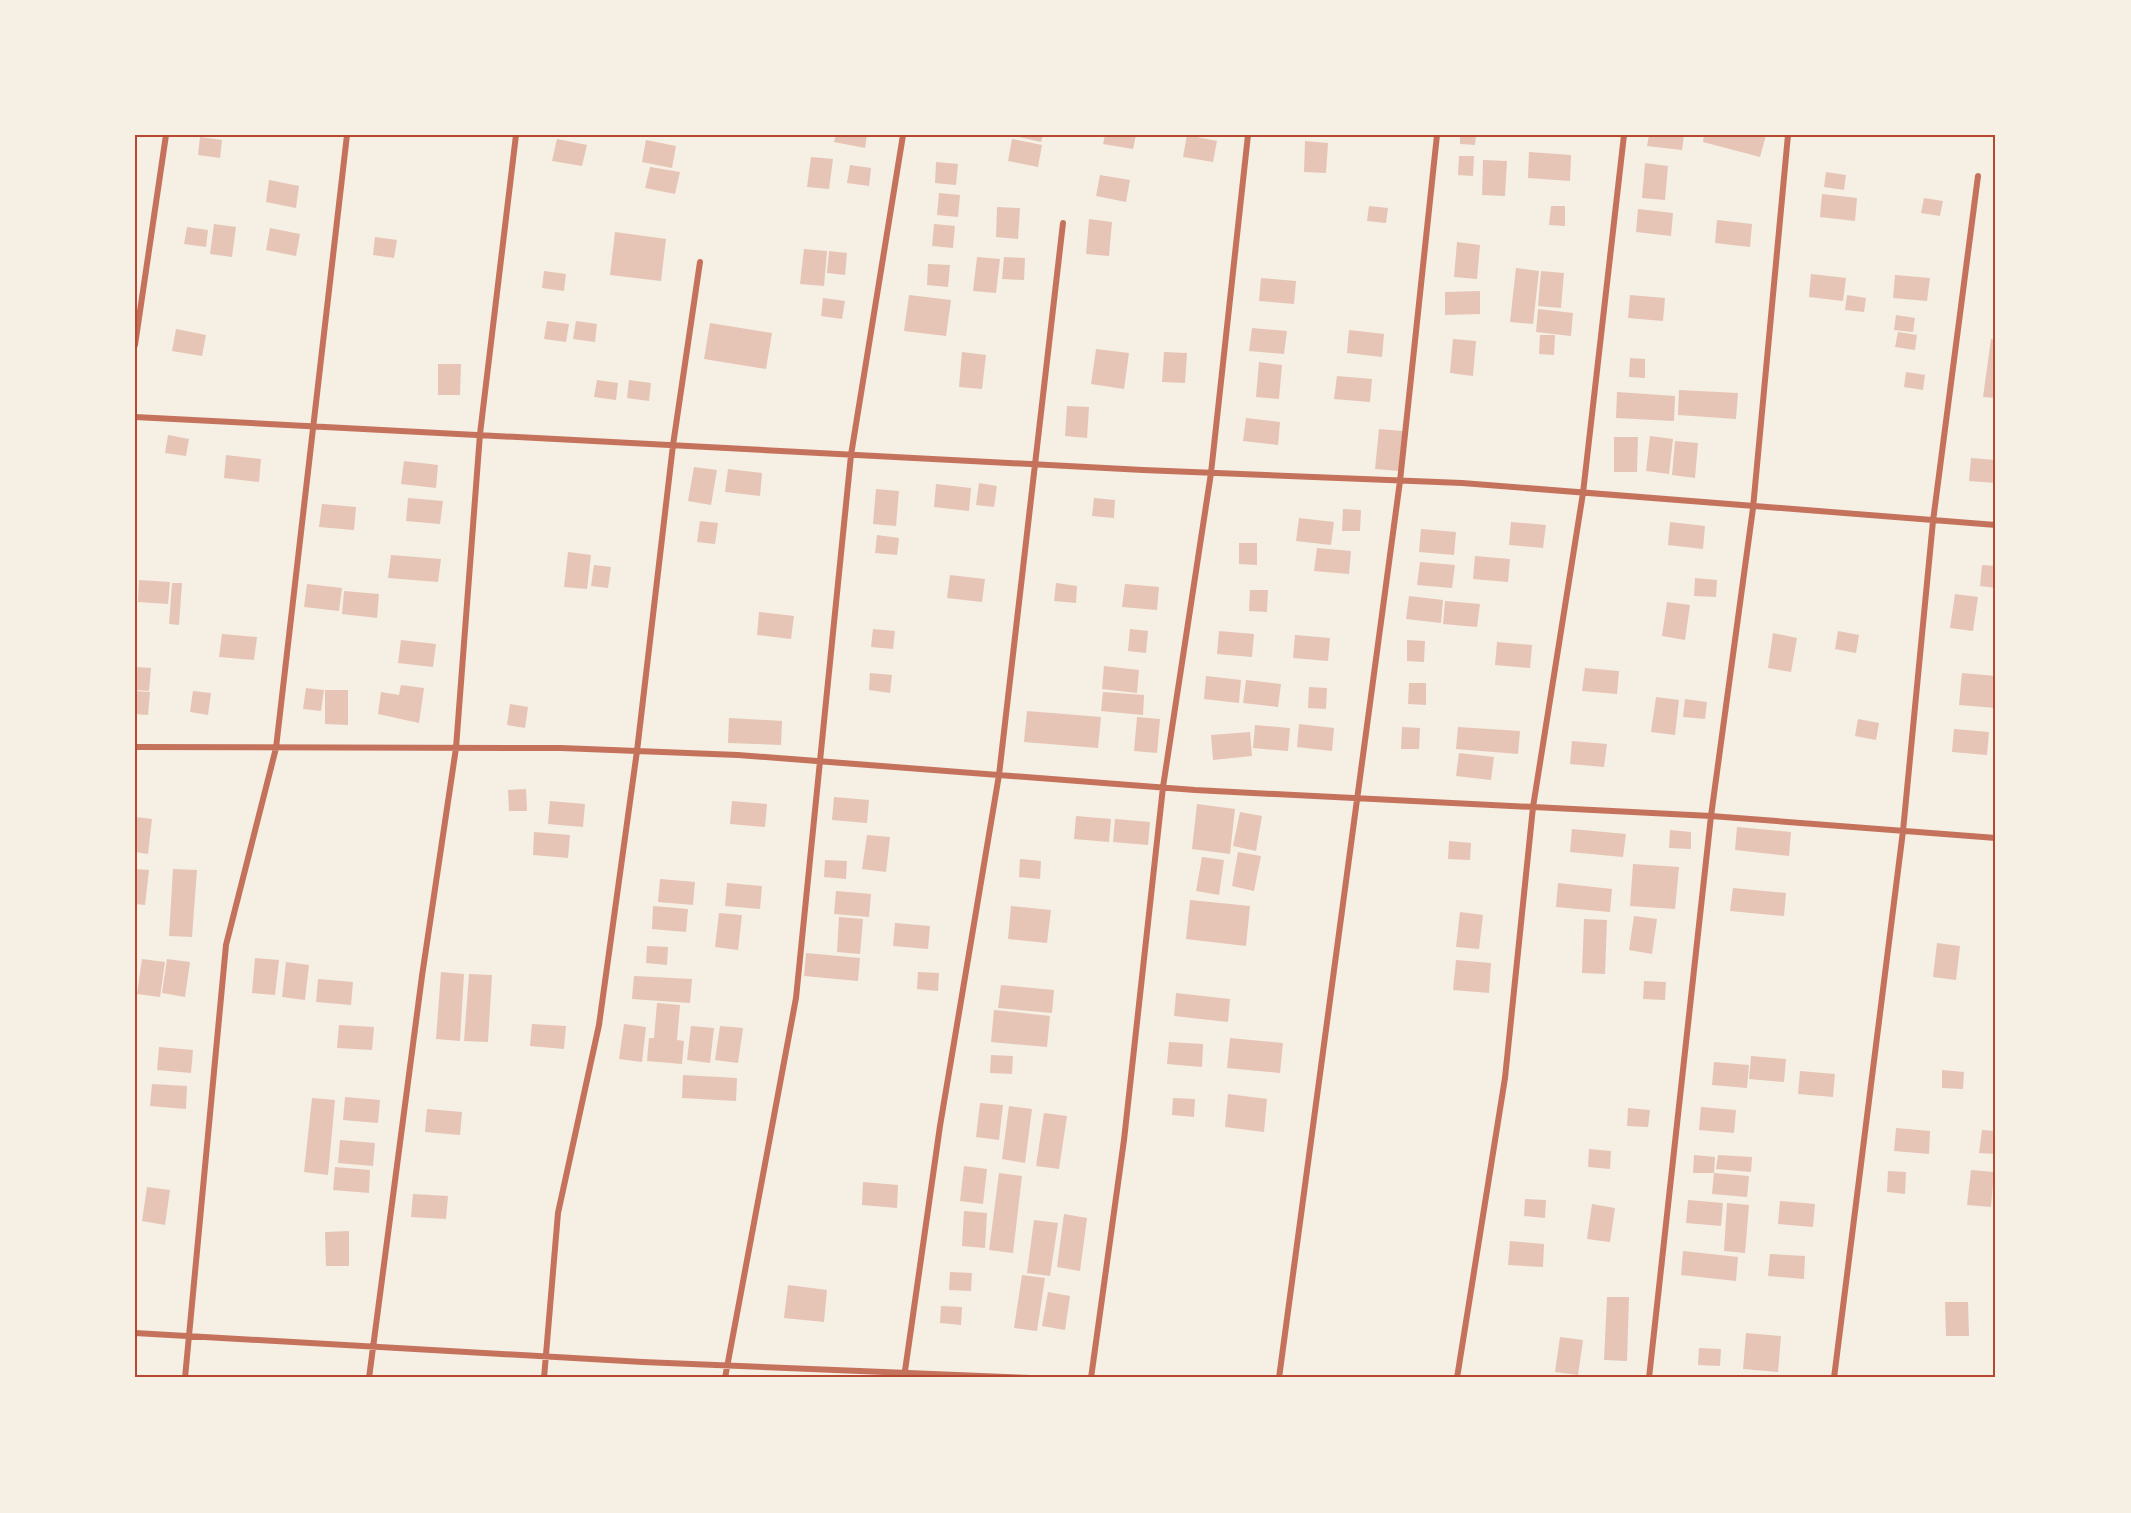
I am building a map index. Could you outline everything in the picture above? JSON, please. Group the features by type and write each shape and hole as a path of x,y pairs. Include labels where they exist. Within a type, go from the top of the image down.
{"street":[{"path":"135,345 166,135"},
{"path":"185,1378 226,945 276,748 347,135"},
{"path":"369,1378 375,1347 422,976 456,748 480,434 516,135"},
{"path":"724,1378 796,998 851,455 903,135"},
{"path":"1091,1378 1124,1140 1163,787 1211,473 1248,135"},
{"path":"1279,1378 1400,481 1437,135"},
{"path":"1457,1378 1505,1078 1533,807 1583,494 1624,135"},
{"path":"1649,1378 1711,816 1753,508 1788,135"},
{"path":"1834,1378 1903,831 1934,521 1978,176"},
{"path":"904,1376 940,1126 999,774 1063,223"},
{"path":"544,1378 558,1214 599,1025 637,751 673,446 700,262"},
{"path":"135,417 1034,465 1400,481 1996,525"},
{"path":"135,747 456,748 738,754 1163,787 1711,816 1996,838"},
{"path":"135,1333 904,1376 1031,1378"}],"building":[{"path":"836,135 867,135 865,148 834,142"},
{"path":"1011,135 1043,135 1041,142"},
{"path":"1105,135 1136,135 1133,149 1103,144"},
{"path":"1187,135 1217,141 1213,162 1183,157"},
{"path":"1460,135 1476,135 1475,145 1460,144"},
{"path":"1649,135 1684,135 1682,150 1647,146"},
{"path":"1704,135 1766,135 1760,157 1703,142"},
{"path":"200,137 222,140 220,158 198,155"},
{"path":"557,139 587,145 582,166 552,161"},
{"path":"1012,139 1042,145 1038,167 1008,161"},
{"path":"646,140 676,146 672,168 642,162"},
{"path":"1305,141 1328,143 1326,173 1304,172"},
{"path":"1529,152 1571,155 1570,181 1528,178"},
{"path":"1459,156 1474,156 1473,176 1458,175"},
{"path":"811,157 833,159 829,189 807,187"},
{"path":"1483,160 1507,161 1505,196 1482,195"},
{"path":"936,162 958,164 956,185 935,183"},
{"path":"1645,163 1668,166 1665,200 1642,198"},
{"path":"850,165 871,168 869,186 847,183"},
{"path":"650,167 680,172 675,194 645,188"},
{"path":"1826,172 1846,175 1844,190 1824,187"},
{"path":"1100,175 1130,180 1126,202 1096,196"},
{"path":"269,180 299,186 296,208 266,202"},
{"path":"939,193 960,195 958,217 937,215"},
{"path":"1822,194 1857,198 1855,221 1820,217"},
{"path":"1924,198 1943,201 1940,216 1921,213"},
{"path":"1369,206 1388,208 1386,223 1367,221"},
{"path":"1551,206 1565,206 1565,226 1549,225"},
{"path":"997,207 1020,208 1018,239 996,237"},
{"path":"1638,209 1673,213 1671,236 1636,232"},
{"path":"1089,219 1112,222 1109,256 1086,254"},
{"path":"1717,220 1752,224 1750,247 1715,243"},
{"path":"214,224 236,227 232,257 210,254"},
{"path":"934,224 955,226 953,248 932,246"},
{"path":"187,227 208,230 206,247 184,244"},
{"path":"270,228 300,234 296,256 266,250"},
{"path":"615,232 666,239 661,281 610,275"},
{"path":"375,237 397,240 394,258 373,255"},
{"path":"1457,242 1480,245 1477,279 1454,277"},
{"path":"804,249 827,251 824,286 800,284"},
{"path":"829,251 847,253 845,275 827,273"},
{"path":"977,257 1000,259 996,293 973,291"},
{"path":"1004,257 1025,258 1024,280 1002,279"},
{"path":"928,264 950,265 948,287 927,285"},
{"path":"1516,268 1539,271 1533,324 1510,322"},
{"path":"544,271 566,274 564,291 542,288"},
{"path":"1541,271 1564,273 1561,308 1538,306"},
{"path":"1811,274 1846,278 1843,301 1809,297"},
{"path":"1895,275 1930,278 1927,301 1893,298"},
{"path":"1261,278 1296,281 1294,304 1259,301"},
{"path":"1480,291 1480,314 1445,315 1445,292"},
{"path":"909,295 951,300 946,336 904,331"},
{"path":"1630,295 1665,298 1663,321 1628,318"},
{"path":"1847,295 1866,298 1864,312 1845,310"},
{"path":"823,298 845,301 842,319 821,316"},
{"path":"1538,309 1573,313 1571,336 1536,332"},
{"path":"1896,315 1915,318 1913,332 1894,330"},
{"path":"547,321 569,324 566,342 544,339"},
{"path":"576,321 597,324 595,342 573,339"},
{"path":"710,323 772,333 766,369 704,359"},
{"path":"1252,328 1287,331 1284,354 1249,351"},
{"path":"176,329 206,335 202,356 172,351"},
{"path":"1349,330 1384,334 1382,357 1347,353"},
{"path":"1898,332 1917,335 1915,350 1895,347"},
{"path":"1540,335 1555,335 1554,355 1539,354"},
{"path":"1453,339 1476,341 1473,376 1450,373"},
{"path":"1991,339 1996,340 1996,398 1983,397"},
{"path":"1096,349 1129,353 1124,389 1091,384"},
{"path":"962,352 986,355 982,389 959,387"},
{"path":"1164,352 1187,353 1185,383 1162,382"},
{"path":"1630,358 1645,359 1645,378 1629,377"},
{"path":"1259,362 1282,365 1279,399 1256,397"},
{"path":"438,364 461,364 460,395 438,395"},
{"path":"1906,372 1925,375 1923,390 1904,387"},
{"path":"1337,376 1372,379 1370,402 1334,399"},
{"path":"597,380 618,383 616,400 594,397"},
{"path":"629,380 651,383 649,401 627,398"},
{"path":"1679,390 1738,393 1736,419 1678,415"},
{"path":"1617,392 1675,396 1674,421 1616,418"},
{"path":"1067,406 1089,407 1087,438 1065,436"},
{"path":"1246,418 1280,422 1278,445 1243,441"},
{"path":"1379,429 1403,431 1399,471 1375,469"},
{"path":"168,435 189,439 186,456 165,453"},
{"path":"1650,436 1673,439 1669,474 1646,471"},
{"path":"1614,437 1638,437 1637,472 1614,472"},
{"path":"1675,441 1698,443 1695,478 1672,475"},
{"path":"226,455 261,459 259,482 224,478"},
{"path":"1971,458 1996,460 1996,483 1969,481"},
{"path":"404,461 438,465 436,488 401,484"},
{"path":"694,467 717,470 711,505 688,501"},
{"path":"728,469 762,473 760,496 725,492"},
{"path":"979,483 997,486 994,507 976,505"},
{"path":"936,484 971,488 969,511 934,507"},
{"path":"876,489 899,491 896,526 873,524"},
{"path":"408,498 443,501 440,524 406,521"},
{"path":"1094,498 1115,500 1114,518 1092,516"},
{"path":"322,504 356,507 354,530 319,527"},
{"path":"1343,509 1361,510 1360,531 1342,531"},
{"path":"1299,518 1334,522 1331,545 1296,541"},
{"path":"700,521 718,523 715,544 697,542"},
{"path":"1511,522 1546,525 1543,548 1509,545"},
{"path":"1670,522 1705,526 1703,549 1668,545"},
{"path":"1421,529 1456,532 1454,555 1419,552"},
{"path":"877,535 899,538 897,555 875,553"},
{"path":"1239,543 1257,543 1257,565 1239,564"},
{"path":"1317,548 1351,551 1349,574 1314,571"},
{"path":"568,552 591,555 587,589 564,587"},
{"path":"391,555 441,559 438,582 388,578"},
{"path":"1475,556 1510,559 1508,582 1473,579"},
{"path":"1420,562 1455,565 1452,588 1417,585"},
{"path":"594,565 611,567 608,588 591,586"},
{"path":"1982,565 1996,566 1996,588 1980,586"},
{"path":"950,575 985,579 982,602 947,598"},
{"path":"1695,578 1717,580 1716,597 1694,596"},
{"path":"139,580 170,582 168,604 138,602"},
{"path":"172,583 182,583 179,625 169,624"},
{"path":"1056,583 1077,586 1076,603 1054,601"},
{"path":"307,584 342,588 339,611 304,607"},
{"path":"1125,584 1159,587 1157,610 1122,607"},
{"path":"1250,590 1268,590 1267,612 1249,611"},
{"path":"344,591 379,594 377,618 342,614"},
{"path":"1955,594 1978,597 1973,631 1950,628"},
{"path":"1409,596 1443,600 1441,623 1406,619"},
{"path":"1445,601 1480,604 1477,627 1443,624"},
{"path":"1667,602 1690,605 1685,640 1662,636"},
{"path":"759,612 794,616 791,639 757,635"},
{"path":"873,629 895,631 893,649 871,647"},
{"path":"1130,629 1148,631 1146,653 1128,651"},
{"path":"1219,631 1254,634 1252,657 1217,654"},
{"path":"1838,631 1859,635 1856,653 1835,649"},
{"path":"1773,633 1797,638 1791,672 1768,668"},
{"path":"222,634 257,637 254,660 219,657"},
{"path":"1295,635 1330,638 1328,661 1293,658"},
{"path":"401,640 436,644 433,667 398,663"},
{"path":"1407,640 1425,641 1424,662 1407,661"},
{"path":"1497,642 1532,645 1530,668 1495,665"},
{"path":"1104,666 1139,670 1137,693 1102,689"},
{"path":"135,667 151,668 149,691 135,690"},
{"path":"1585,668 1619,671 1617,694 1582,691"},
{"path":"870,673 892,675 890,693 869,690"},
{"path":"1962,673 1996,676 1996,708 1959,705"},
{"path":"1206,676 1241,680 1239,703 1204,699"},
{"path":"1246,680 1281,684 1278,707 1243,703"},
{"path":"1409,683 1426,683 1426,705 1408,704"},
{"path":"401,685 424,688 419,723 378,714 381,692 399,695"},
{"path":"1309,687 1327,688 1326,709 1308,708"},
{"path":"306,688 324,690 321,711 303,709"},
{"path":"325,690 348,690 348,725 325,724"},
{"path":"135,691 150,692 148,715 135,714"},
{"path":"193,691 211,693 208,715 190,712"},
{"path":"1103,692 1144,695 1143,715 1101,711"},
{"path":"1656,697 1679,700 1675,735 1651,732"},
{"path":"1685,699 1707,702 1705,719 1683,717"},
{"path":"510,704 528,707 525,728 507,725"},
{"path":"1027,711 1101,717 1098,748 1024,742"},
{"path":"1137,717 1160,719 1157,753 1134,751"},
{"path":"729,718 782,721 781,745 728,743"},
{"path":"1858,719 1879,723 1876,740 1855,736"},
{"path":"1299,724 1334,728 1332,751 1297,747"},
{"path":"1255,725 1290,728 1288,751 1253,748"},
{"path":"1402,727 1420,728 1419,749 1401,749"},
{"path":"1458,727 1520,731 1518,754 1456,749"},
{"path":"1954,729 1989,732 1987,755 1952,752"},
{"path":"1250,732 1252,756 1213,760 1211,735"},
{"path":"1572,741 1607,744 1604,767 1570,764"},
{"path":"1459,753 1494,757 1491,780 1456,776"},
{"path":"526,789 527,811 509,811 508,790"},
{"path":"834,797 869,800 867,823 832,820"},
{"path":"550,801 585,804 583,827 548,824"},
{"path":"732,801 767,804 765,827 730,824"},
{"path":"1197,804 1235,809 1230,854 1192,849"},
{"path":"1240,812 1262,816 1256,851 1233,846"},
{"path":"1076,816 1111,819 1109,842 1074,839"},
{"path":"135,817 152,819 148,854 135,852"},
{"path":"1115,819 1150,822 1148,845 1113,842"},
{"path":"1737,827 1791,832 1789,856 1735,850"},
{"path":"1572,829 1626,834 1623,857 1570,852"},
{"path":"1670,830 1691,832 1691,849 1669,848"},
{"path":"534,832 570,835 568,858 533,855"},
{"path":"867,835 890,837 886,872 862,869"},
{"path":"1449,841 1471,843 1470,860 1448,859"},
{"path":"1238,852 1261,856 1254,891 1232,886"},
{"path":"1202,857 1224,860 1219,895 1196,891"},
{"path":"1020,859 1041,861 1040,879 1019,877"},
{"path":"825,860 847,861 846,879 824,877"},
{"path":"1633,864 1679,867 1675,909 1630,906"},
{"path":"135,869 149,870 145,905 135,904"},
{"path":"173,869 197,870 192,937 169,936"},
{"path":"660,879 695,882 693,905 658,902"},
{"path":"727,883 762,886 760,909 725,906"},
{"path":"1558,883 1612,889 1610,912 1556,907"},
{"path":"1733,888 1786,893 1784,916 1730,911"},
{"path":"836,891 871,894 869,917 834,914"},
{"path":"1190,900 1250,906 1246,946 1186,939"},
{"path":"653,906 688,909 686,932 652,929"},
{"path":"1011,906 1051,910 1047,943 1008,939"},
{"path":"1460,912 1483,915 1479,949 1456,947"},
{"path":"719,913 742,915 738,950 715,947"},
{"path":"1634,916 1657,919 1652,954 1629,950"},
{"path":"839,917 863,919 860,954 837,952"},
{"path":"1584,919 1607,920 1605,974 1582,973"},
{"path":"895,923 930,926 928,949 893,946"},
{"path":"1937,943 1960,946 1956,980 1933,977"},
{"path":"647,946 668,947 667,965 646,963"},
{"path":"806,953 860,958 858,981 804,976"},
{"path":"255,958 279,960 275,995 252,993"},
{"path":"142,959 165,962 160,997 137,994"},
{"path":"167,959 190,962 185,997 162,993"},
{"path":"1456,960 1491,963 1489,993 1453,990"},
{"path":"286,962 309,965 305,1000 282,997"},
{"path":"441,972 464,974 460,1041 436,1039"},
{"path":"918,972 939,973 938,991 917,989"},
{"path":"469,974 492,975 488,1042 464,1041"},
{"path":"634,976 692,979 690,1003 632,999"},
{"path":"318,979 353,982 351,1005 316,1002"},
{"path":"1644,981 1666,982 1665,1000 1643,999"},
{"path":"1001,985 1054,990 1052,1013 998,1008"},
{"path":"1176,993 1230,999 1228,1022 1174,1016"},
{"path":"657,1003 680,1005 677,1040 684,1041 682,1064 647,1061 649,1038 654,1038"},
{"path":"994,1010 1050,1016 1047,1047 991,1042"},
{"path":"532,1024 566,1026 564,1049 530,1046"},
{"path":"624,1024 646,1027 642,1062 619,1059"},
{"path":"339,1025 374,1027 372,1050 337,1048"},
{"path":"691,1026 714,1028 710,1063 687,1060"},
{"path":"720,1026 743,1028 738,1063 715,1060"},
{"path":"1230,1038 1283,1043 1280,1073 1227,1068"},
{"path":"1169,1042 1203,1044 1202,1067 1167,1064"},
{"path":"159,1047 193,1050 191,1073 157,1070"},
{"path":"991,1055 1013,1056 1012,1074 990,1073"},
{"path":"1751,1056 1786,1059 1784,1082 1749,1079"},
{"path":"1714,1062 1749,1065 1747,1088 1712,1085"},
{"path":"1942,1070 1964,1072 1963,1089 1942,1088"},
{"path":"1800,1071 1835,1074 1833,1097 1798,1094"},
{"path":"683,1075 737,1078 736,1101 682,1098"},
{"path":"152,1084 187,1086 186,1109 150,1106"},
{"path":"1228,1094 1267,1099 1264,1132 1225,1127"},
{"path":"345,1097 380,1100 378,1123 343,1120"},
{"path":"312,1098 335,1100 328,1175 304,1172"},
{"path":"1173,1098 1195,1099 1194,1117 1172,1115"},
{"path":"980,1103 1003,1105 999,1140 976,1137"},
{"path":"1009,1106 1032,1109 1025,1163 1002,1159"},
{"path":"1701,1107 1736,1110 1734,1133 1699,1130"},
{"path":"1628,1108 1650,1110 1648,1127 1627,1126"},
{"path":"427,1109 462,1112 460,1135 425,1132"},
{"path":"1044,1113 1067,1116 1059,1169 1036,1166"},
{"path":"1896,1128 1930,1131 1929,1154 1894,1151"},
{"path":"1982,1130 1996,1131 1996,1154 1979,1153"},
{"path":"340,1140 375,1143 373,1166 338,1163"},
{"path":"1589,1149 1611,1151 1610,1169 1588,1167"},
{"path":"1694,1155 1715,1157 1714,1173 1693,1173"},
{"path":"1718,1155 1752,1157 1751,1172 1716,1169"},
{"path":"964,1166 987,1169 983,1204 960,1201"},
{"path":"335,1167 370,1170 369,1193 333,1190"},
{"path":"1971,1170 1994,1172 1991,1207 1967,1205"},
{"path":"1888,1171 1906,1172 1905,1194 1887,1192"},
{"path":"999,1173 1022,1176 1013,1253 989,1250"},
{"path":"1714,1173 1749,1176 1747,1197 1712,1194"},
{"path":"863,1182 898,1185 897,1208 862,1205"},
{"path":"147,1187 170,1190 165,1225 142,1221"},
{"path":"413,1194 448,1196 446,1219 411,1217"},
{"path":"1525,1199 1546,1200 1545,1218 1524,1216"},
{"path":"1688,1200 1723,1203 1721,1226 1686,1223"},
{"path":"1780,1201 1815,1204 1813,1227 1778,1224"},
{"path":"1727,1203 1749,1205 1745,1253 1724,1251"},
{"path":"1592,1204 1615,1208 1610,1242 1587,1239"},
{"path":"964,1211 987,1213 985,1248 962,1246"},
{"path":"1064,1214 1087,1218 1080,1271 1057,1267"},
{"path":"1034,1220 1058,1223 1050,1276 1027,1273"},
{"path":"349,1231 349,1266 326,1266 325,1232"},
{"path":"1510,1241 1544,1244 1543,1267 1508,1265"},
{"path":"1683,1251 1738,1257 1736,1281 1681,1275"},
{"path":"1770,1254 1805,1256 1804,1279 1768,1276"},
{"path":"950,1272 972,1273 971,1291 949,1290"},
{"path":"1022,1275 1045,1278 1037,1331 1014,1328"},
{"path":"788,1285 827,1290 824,1322 784,1318"},
{"path":"1048,1292 1070,1296 1065,1330 1042,1326"},
{"path":"1607,1297 1629,1297 1627,1361 1604,1360"},
{"path":"1945,1302 1968,1302 1969,1336 1946,1336"},
{"path":"941,1306 962,1307 961,1325 940,1323"},
{"path":"1746,1333 1781,1336 1778,1372 1743,1369"},
{"path":"1560,1337 1583,1340 1578,1375 1555,1372"},
{"path":"1699,1348 1721,1349 1720,1366 1698,1365"}]}
